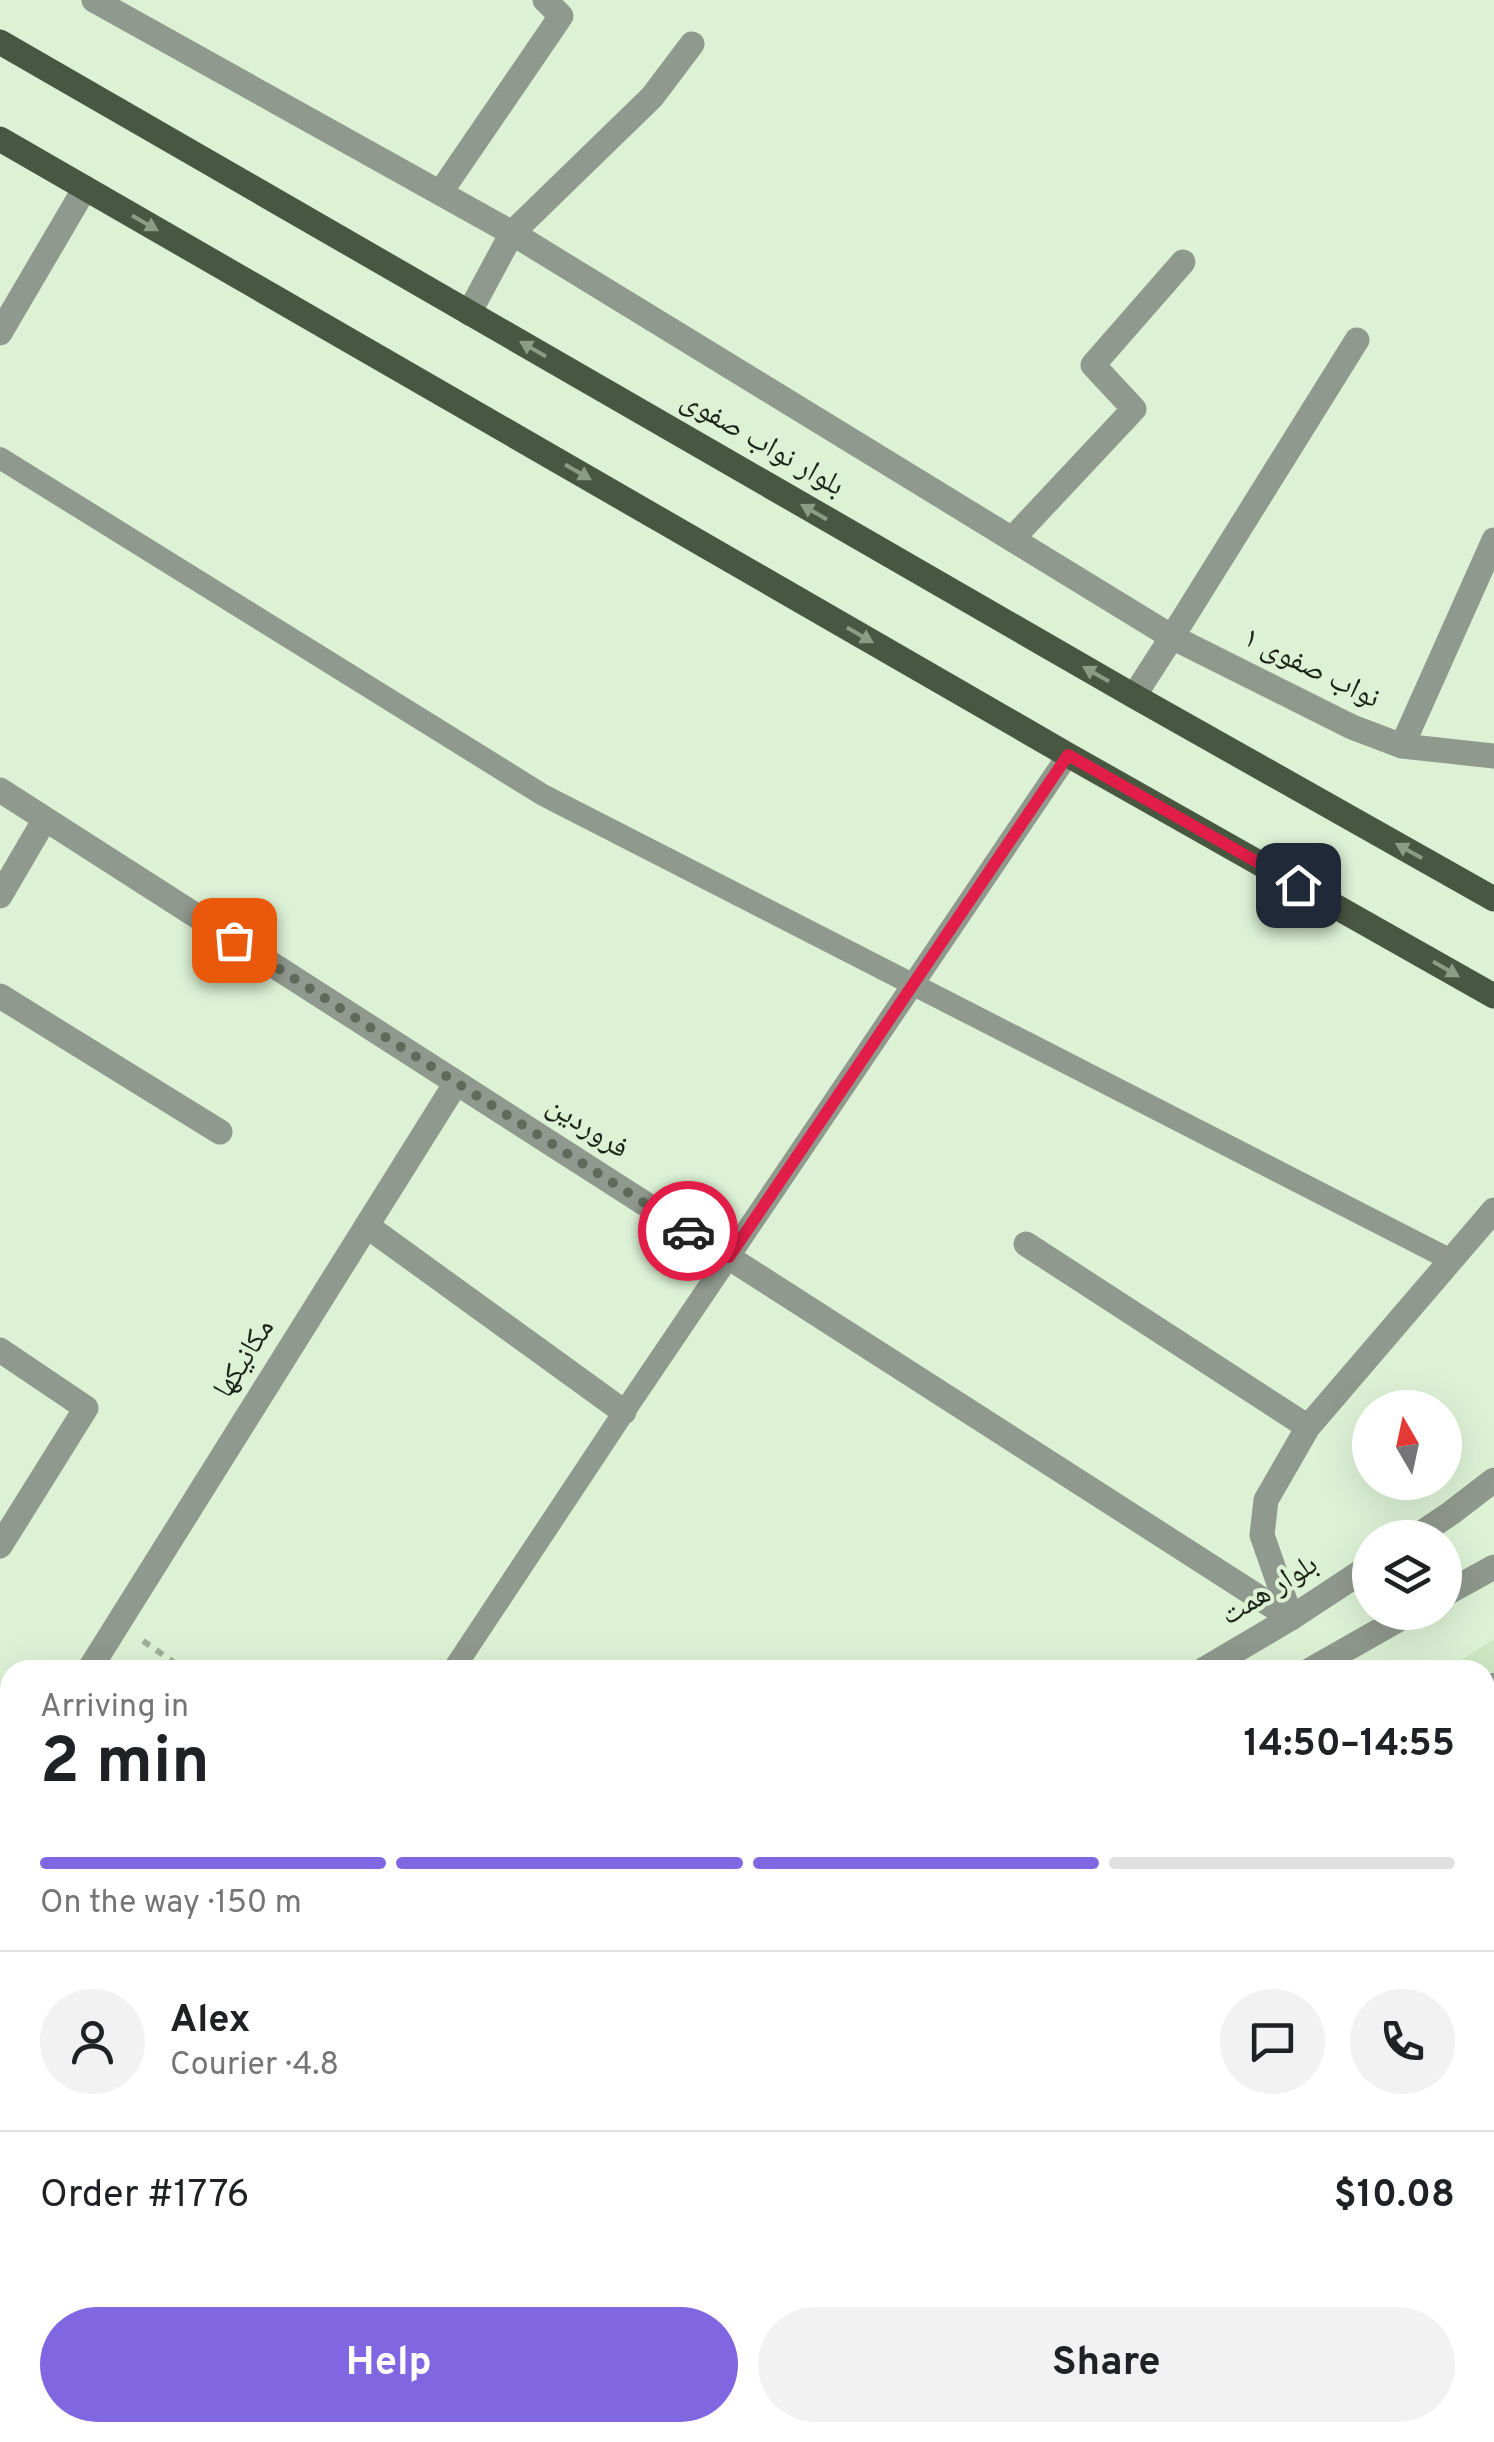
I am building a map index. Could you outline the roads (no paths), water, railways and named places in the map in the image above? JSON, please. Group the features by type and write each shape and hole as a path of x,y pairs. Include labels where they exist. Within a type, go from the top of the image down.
{"main road":[{"name":"بلوار نواب صفوی","path":"0,42 1134,696 1494,899"},
{"path":"0,139 1494,996"}],"street":[{"name":"نواب صفوی ۱","path":"94,0 512,233 1172,638 1352,727 1402,746 1494,756"},
{"path":"440,193 561,16 544,0"},
{"path":"469,313 512,233 652,96 692,44"},
{"path":"0,333 85,188"},
{"path":"1013,538 1134,409 1092,365 1183,262"},
{"path":"1134,696 1357,340"},
{"path":"1402,746 1494,540"},
{"name":"فروردین","path":"0,790 1291,1618"},
{"path":"0,896 45,819"},
{"path":"0,996 220,1132"},
{"name":"مکانیکها","path":"95,1660 456,1083"},
{"path":"1291,1618 1262,1535 1266,1500 1308,1427 1494,1210"},
{"path":"366,1226 624,1412"},
{"path":"1026,1244 1308,1427"},
{"path":"0,1350 86,1408 0,1546"},
{"path":"1441,1520 1494,1480"},
{"path":"1462,1585 1494,1567"},
{"name":"بلوار همت","path":"1220,1660 1352,1578"},
{"path":"1328,1660 1380,1630"}],"lane":[{"path":"0,458 543,795 1451,1260"},
{"path":"460,1660 1068,755"}]}
